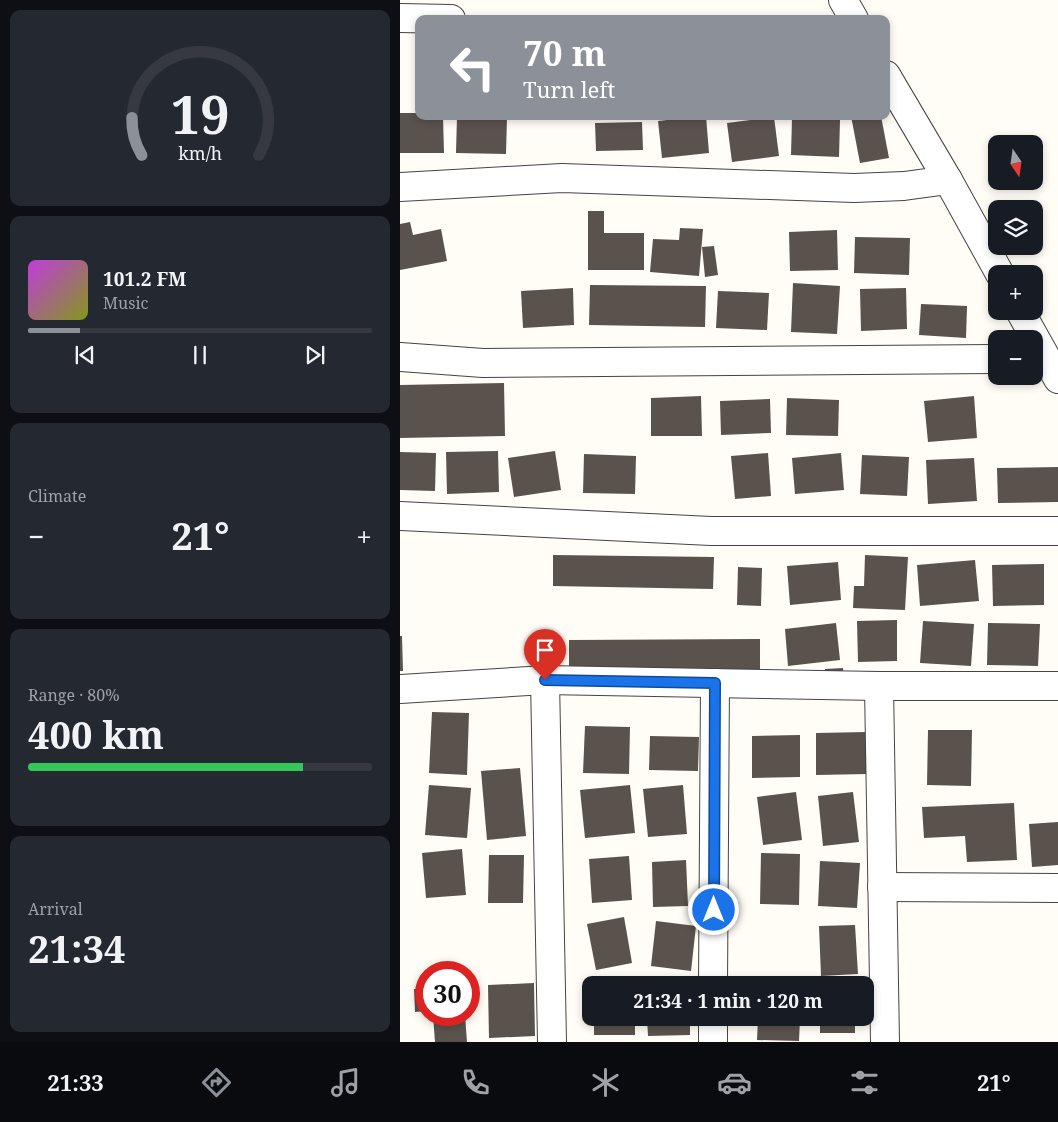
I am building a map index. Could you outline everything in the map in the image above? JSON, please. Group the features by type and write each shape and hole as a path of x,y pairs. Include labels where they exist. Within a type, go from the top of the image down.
{"street":[{"path":"843,0 852,15"},
{"path":"400,18 415,18"},
{"path":"890,82 995,265"},
{"path":"400,187 562,178 854,188 904,186 948,180"},
{"path":"1024,320 1046,365"},
{"path":"400,357 483,363 988,359"},
{"path":"400,516 711,531 1058,531"},
{"path":"545,680 552,1042"},
{"path":"400,689 545,680 879,686 1058,686"},
{"path":"713,976 715,683"},
{"path":"879,686 885,1042"},
{"path":"882,887 1058,888"},
{"path":"712,1042 713,1026"}],"building":[{"path":"400,113 415,113 415,120 443,120 444,153 400,153"},
{"path":"457,120 507,120 506,154 456,153"},
{"path":"706,120 709,153 662,158 658,121"},
{"path":"750,120 774,120 779,156 732,162 727,123"},
{"path":"792,120 840,120 839,157 791,155"},
{"path":"852,120 882,120 889,158 860,163"},
{"path":"642,122 643,150 596,151 595,123"},
{"path":"588,211 604,211 604,233 644,233 644,270 588,270"},
{"path":"410,222 413,235 441,229 447,261 400,270 400,224"},
{"path":"680,228 703,229 699,276 650,272 653,239 679,240"},
{"path":"837,230 838,270 790,271 789,232"},
{"path":"855,237 910,238 909,275 854,273"},
{"path":"714,246 718,275 705,277 702,247"},
{"path":"793,283 840,286 837,334 791,332"},
{"path":"590,285 706,286 705,327 589,325"},
{"path":"573,288 574,325 523,328 521,291"},
{"path":"906,288 907,329 861,331 860,289"},
{"path":"718,291 769,293 767,330 716,328"},
{"path":"921,304 967,306 966,338 919,335"},
{"path":"504,383 505,436 400,438 400,385"},
{"path":"701,396 702,436 651,436 651,398"},
{"path":"974,396 977,438 928,442 924,401"},
{"path":"787,398 839,400 838,436 786,435"},
{"path":"770,399 771,433 721,435 720,401"},
{"path":"498,451 499,492 447,494 446,452"},
{"path":"555,451 561,490 514,497 508,458"},
{"path":"400,452 436,453 435,491 400,490"},
{"path":"768,453 771,496 735,499 731,456"},
{"path":"841,453 844,490 795,494 792,458"},
{"path":"584,454 636,456 635,494 583,493"},
{"path":"862,455 909,457 907,496 860,494"},
{"path":"974,458 977,501 928,504 926,460"},
{"path":"1058,467 1058,502 998,503 997,468"},
{"path":"553,555 714,557 713,589 553,586"},
{"path":"865,555 908,557 905,610 853,608 854,586 864,586"},
{"path":"975,560 979,601 920,606 917,565"},
{"path":"838,562 841,600 790,605 787,566"},
{"path":"1044,564 1044,605 993,606 992,565"},
{"path":"738,567 762,568 761,606 737,605"},
{"path":"897,620 897,661 858,662 857,621"},
{"path":"923,621 974,624 971,666 920,663"},
{"path":"836,623 840,660 788,666 785,629"},
{"path":"988,623 1040,624 1038,666 987,665"},
{"path":"400,636 402,636 403,671 400,671"},
{"path":"760,639 760,671 569,672 569,640"},
{"path":"843,668 844,683 826,684 825,669"},
{"path":"432,712 469,713 467,775 429,773"},
{"path":"585,726 630,727 629,774 583,773"},
{"path":"928,730 972,730 971,786 927,785"},
{"path":"867,732 868,774 816,775 816,733"},
{"path":"800,735 800,777 752,778 752,736"},
{"path":"650,736 699,737 698,771 649,770"},
{"path":"520,768 526,836 487,840 481,771"},
{"path":"429,785 471,788 467,838 425,835"},
{"path":"630,785 635,833 585,838 580,790"},
{"path":"683,785 687,834 648,837 643,789"},
{"path":"796,792 802,840 763,845 757,797"},
{"path":"853,792 859,842 823,846 818,796"},
{"path":"1014,803 1017,860 967,862 965,836 924,838 922,807"},
{"path":"1058,822 1058,865 1032,867 1029,824"},
{"path":"462,849 466,895 426,898 422,853"},
{"path":"761,853 800,854 799,905 760,904"},
{"path":"489,855 524,855 523,903 488,903"},
{"path":"629,856 632,900 592,903 589,859"},
{"path":"686,860 688,906 653,907 652,862"},
{"path":"820,861 860,863 857,908 818,906"},
{"path":"624,917 632,963 596,970 587,924"},
{"path":"656,921 696,926 691,971 651,966"},
{"path":"855,925 858,974 821,976 819,926"},
{"path":"534,983 535,1036 489,1038 488,985"},
{"path":"434,1026 466,1026 467,1042 435,1042"},
{"path":"594,1026 635,1026 635,1035 594,1035"},
{"path":"647,1026 690,1026 690,1035 648,1036"},
{"path":"758,1026 800,1026 799,1041 757,1040"},
{"path":"820,1026 855,1026 855,1033 820,1033"}],"route":[{"path":"545,680 715,683 714,910"}]}
